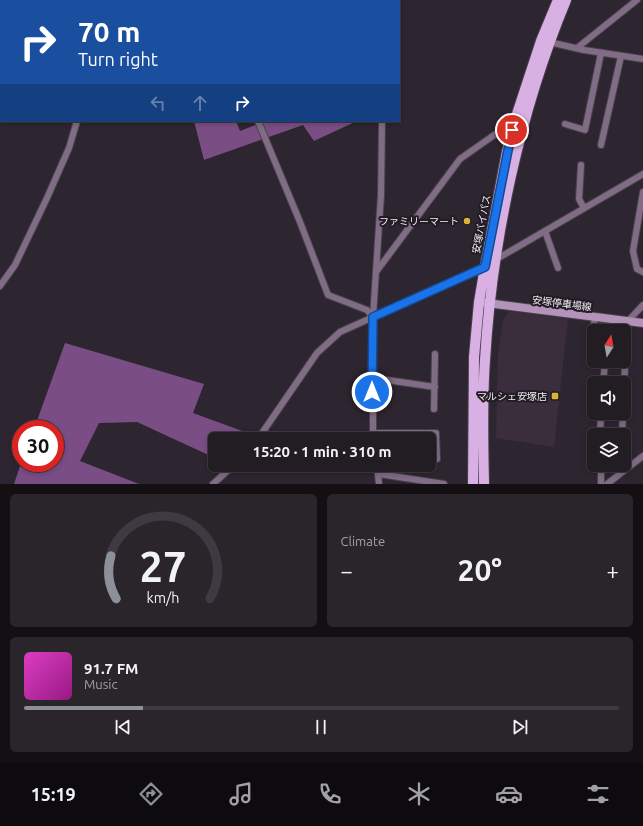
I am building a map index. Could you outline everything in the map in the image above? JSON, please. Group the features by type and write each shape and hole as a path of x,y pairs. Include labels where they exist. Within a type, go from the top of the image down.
{"main road":[{"name":"安塚バイパス","path":"473,484 474,357 479,302 485,267 507,152 515,120 541,41 558,0"},
{"name":"安塚バイパス","path":"484,484 482,408 485,359 490,304 505,208 524,123 549,42 566,0"},
{"name":"安塚停車場線","path":"479,302 643,323"}],"street":[{"path":"577,48 638,0"},
{"path":"549,42 643,59"},
{"path":"565,124 585,130 600,52"},
{"path":"601,145 621,56"},
{"path":"376,272 460,159 515,120"},
{"path":"0,286 14,265 61,168 77,122"},
{"path":"258,122 298,214 328,296 367,310 373,317"},
{"path":"373,432 373,317 381,195 382,122"},
{"path":"581,165 579,199 584,208"},
{"path":"263,432 318,353 340,332 485,267 643,174"},
{"path":"643,192 633,251 637,269 643,272"},
{"path":"545,231 558,268"},
{"path":"624,376 628,321 643,305"},
{"path":"593,324 594,317"},
{"path":"434,409 435,354"},
{"path":"372,378 434,387"},
{"path":"436,433 437,459"},
{"path":"607,484 615,481 620,473 643,456"},
{"path":"213,484 226,472"},
{"path":"601,472 601,484"},
{"path":"379,484 379,474 423,482 444,484"}],"shaded area":[{"path":"194,122 236,122 240,131 263,122 355,122 314,141 303,125 204,160"},
{"path":"509,311 568,319 554,447 496,438 498,354 503,320"},
{"path":"65,343 204,384 193,413 245,432 208,432 208,455 137,422 99,423 80,461 139,484 14,484 18,472 64,472 64,420 37,420"}],"place":[{"name":"ファミリーマート","path":"467,221"},
{"name":"マルシェ安塚店","path":"555,396"}],"route":[{"path":"372,392 373,317 485,267 512,130"}]}
